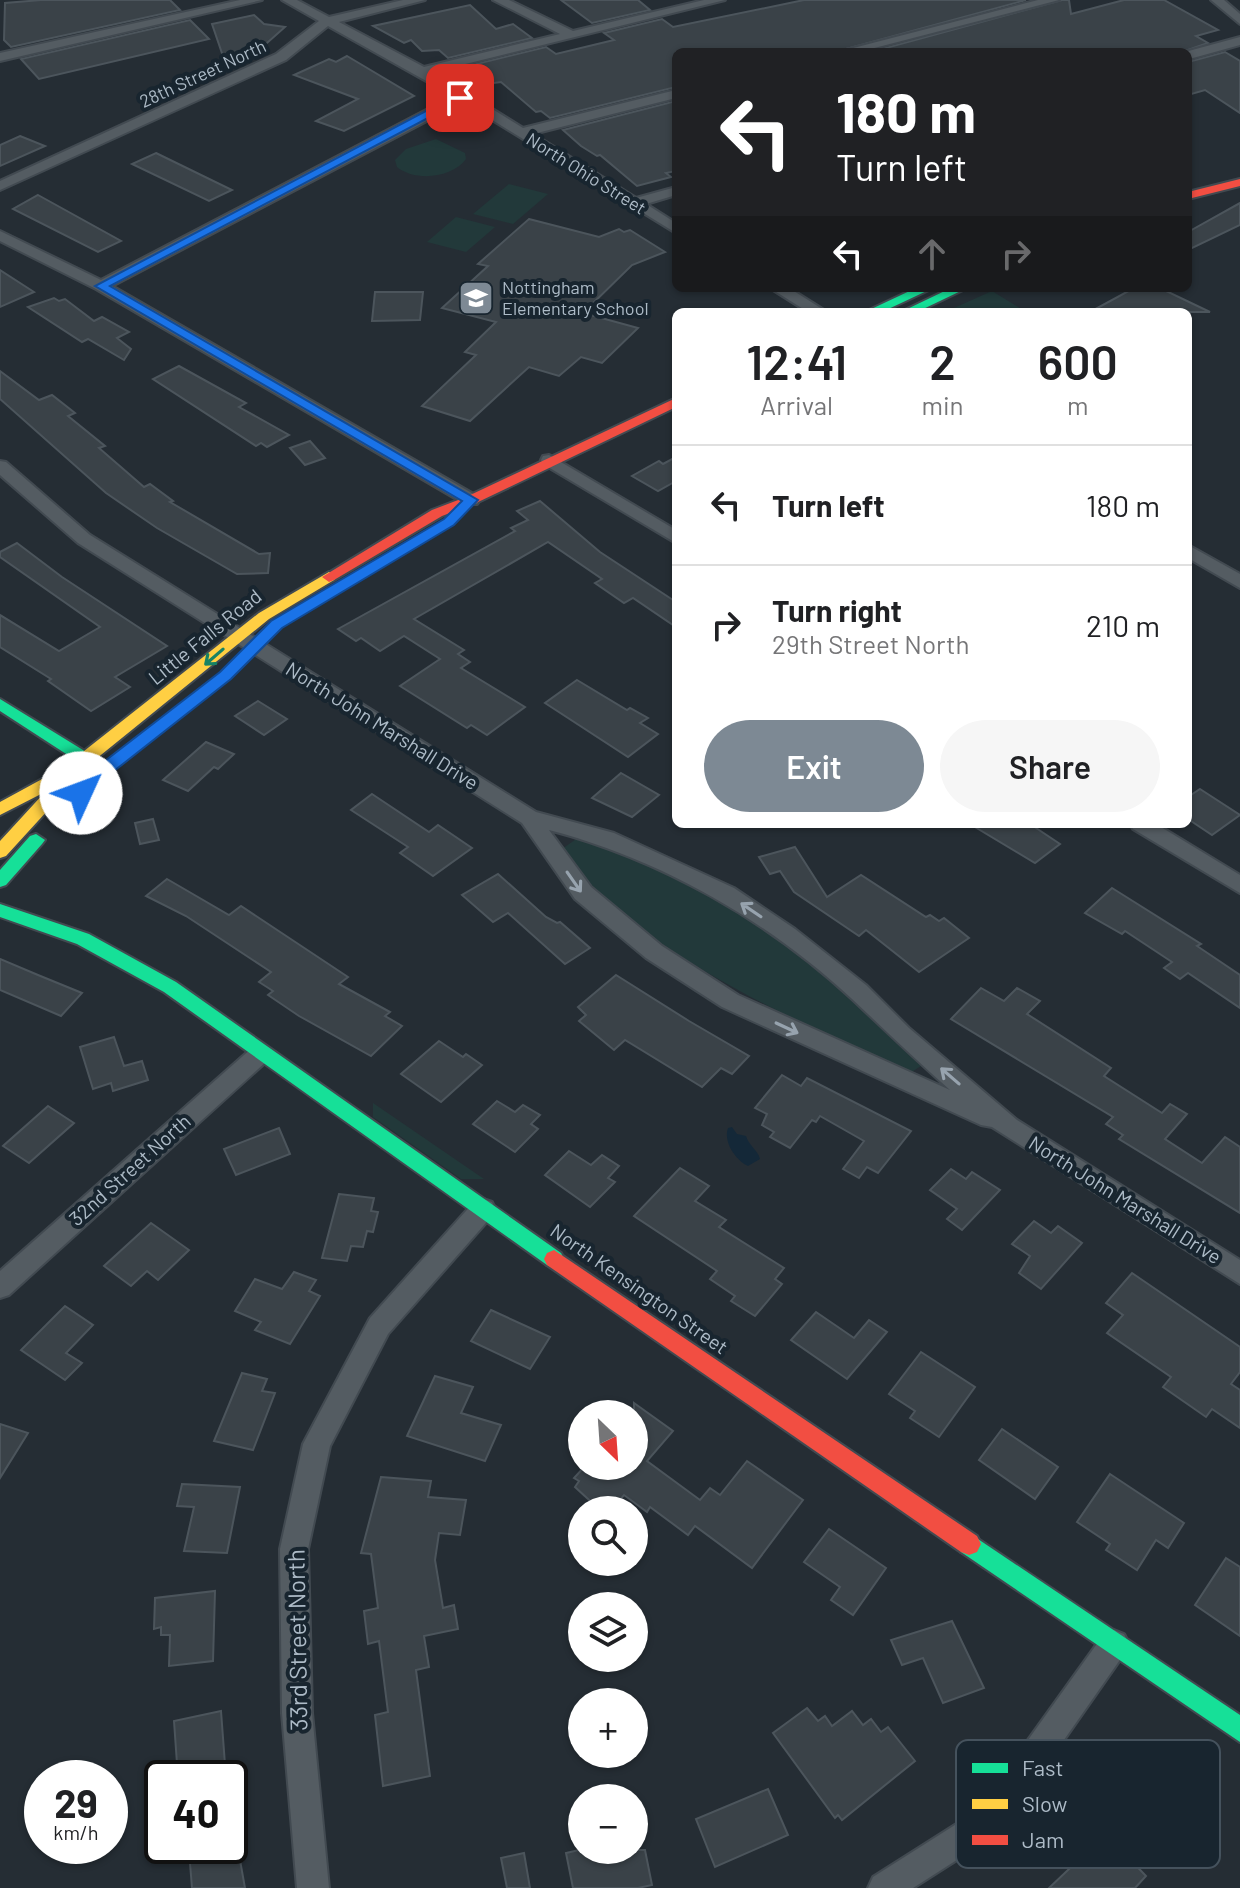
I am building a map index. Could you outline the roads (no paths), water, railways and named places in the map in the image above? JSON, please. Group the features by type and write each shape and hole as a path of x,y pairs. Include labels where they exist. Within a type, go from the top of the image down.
{"street":[{"path":"0,57 256,0"},
{"name":"North Ohio Street","path":"288,0 422,71 460,98 672,227"},
{"name":"28th Street North","path":"0,186 281,57 327,21 419,0"},
{"path":"499,0 569,34"},
{"path":"422,71 719,0"},
{"path":"860,48 1053,0"},
{"path":"1217,0 1240,20"},
{"path":"1192,54 1240,41"},
{"path":"520,133 672,95"},
{"path":"101,286 460,98"},
{"path":"1192,183 1240,171"},
{"path":"1192,195 1240,182"},
{"path":"633,203 672,192"},
{"path":"0,235 101,286 471,500"},
{"path":"785,292 812,308"},
{"path":"880,308 918,292"},
{"path":"916,308 952,292"},
{"name":"Little Falls Road","path":"0,852 85,759 246,641 449,522 471,500 549,460 672,404"},
{"path":"549,460 672,536"},
{"name":"North John Marshall Drive","path":"0,466 66,526 529,818 607,838 726,894 787,935 858,991 901,1034 1009,1127"},
{"path":"1192,552 1240,582"},
{"name":"Little Falls Road","path":"238,661 246,641"},
{"path":"0,704 103,772"},
{"path":"0,809 17,802 85,759"},
{"path":"0,881 70,804"},
{"name":"North John Marshall Drive","path":"529,818 583,893 654,952 730,1001 1009,1127 1240,1273"},
{"path":"1147,828 1240,885"},
{"name":"North Kensington Street","path":"0,910 83,939 170,987 260,1054 483,1209 1240,1730"},
{"name":"32nd Street North","path":"0,1287 260,1054"},
{"name":"33rd Street North","path":"313,1888 297,1713 294,1549 317,1444 379,1326 483,1209"},
{"path":"1046,1740 1114,1644"},
{"path":"884,1888 956,1842"}],"water":[{"path":"732,1127 737,1134 746,1136 760,1159 748,1166 735,1155 727,1139 728,1128"}],"place":[{"name":"Nottingham Elementary School","path":"476,298"}]}
